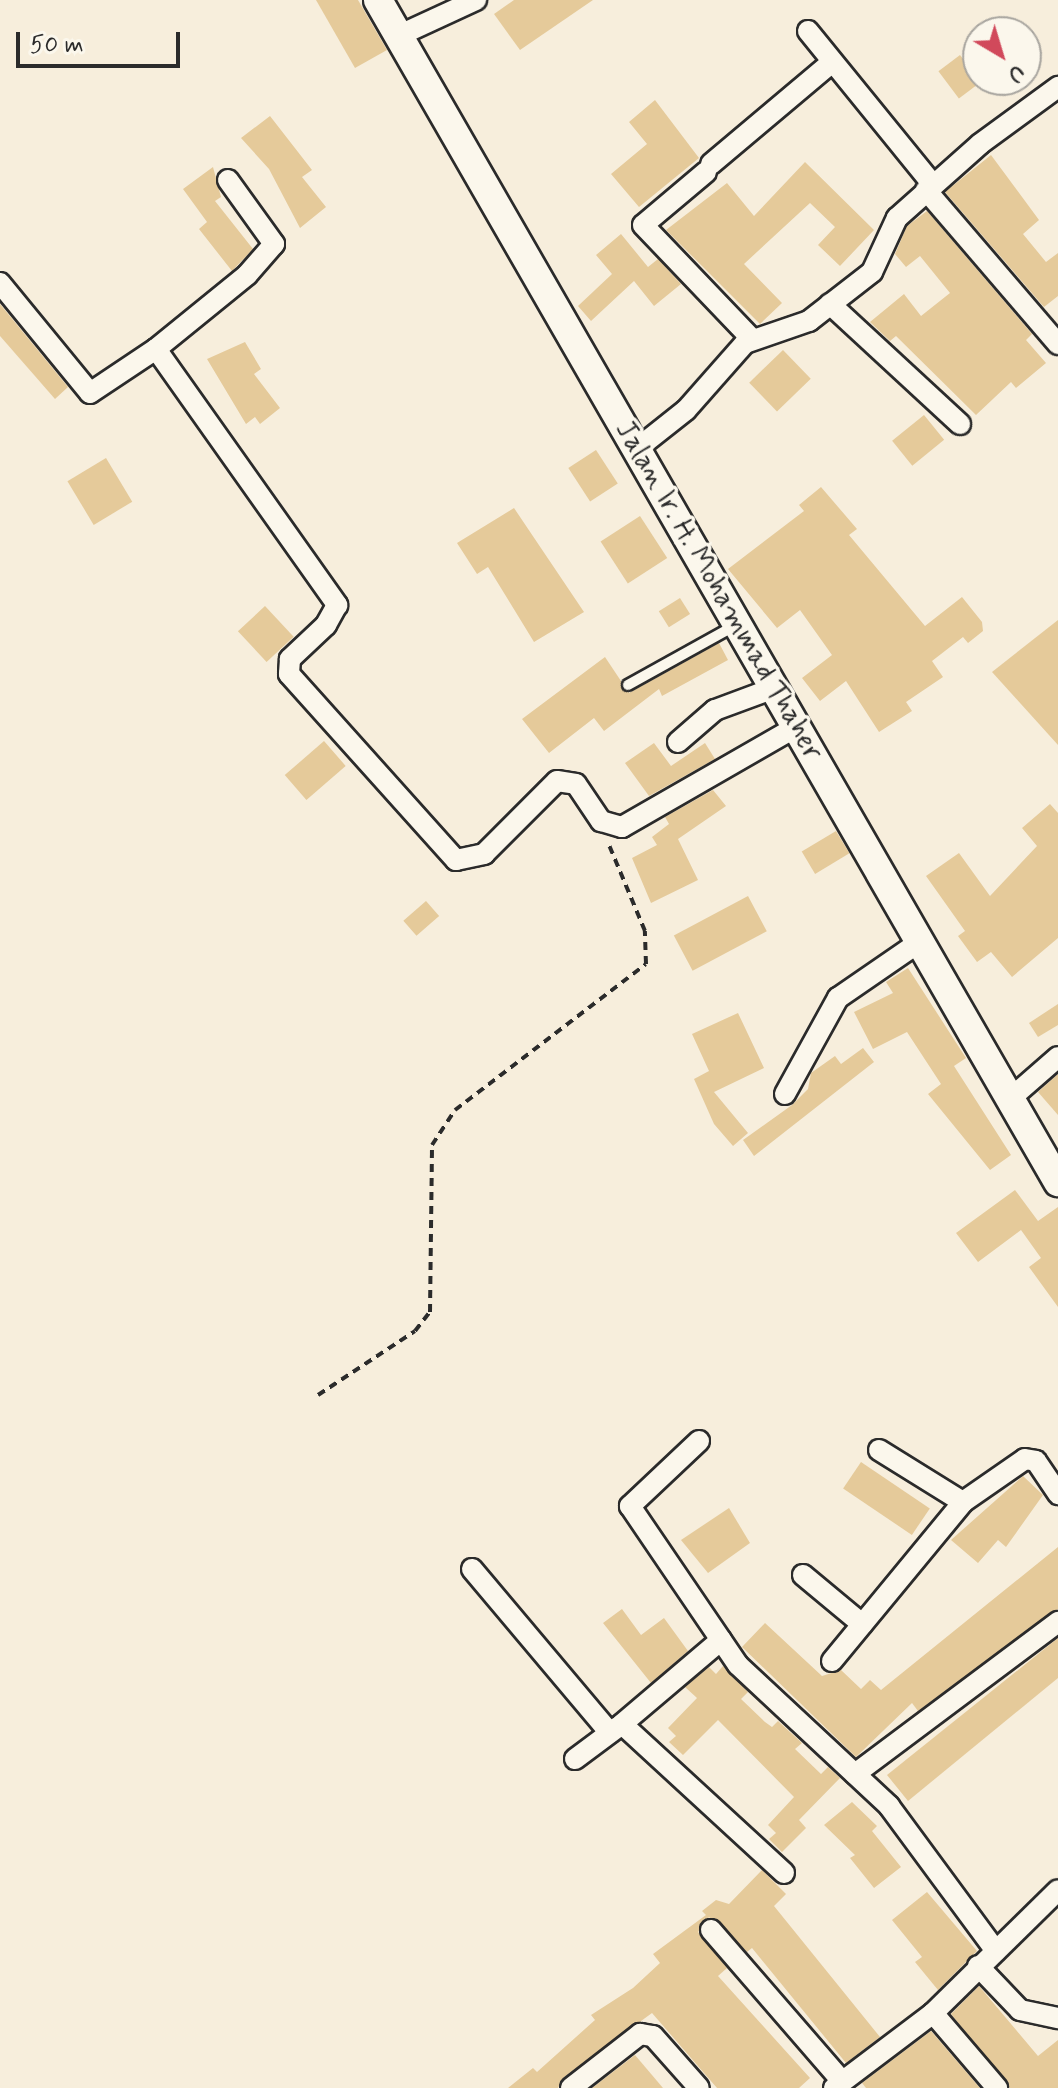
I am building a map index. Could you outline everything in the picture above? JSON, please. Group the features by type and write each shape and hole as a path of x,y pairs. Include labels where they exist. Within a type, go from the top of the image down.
{"main road":[{"name":"Jalan Ir. H. Mohammad Thaher","path":"378,0 1058,1182"}],"street":[{"path":"398,36 476,0"},
{"path":"808,31 930,188 1058,344"},
{"path":"752,339 643,225 832,62"},
{"path":"638,448 686,410 752,339 809,321 872,272 897,218 930,188 1058,87"},
{"path":"0,283 90,393 156,349 247,275 274,244 228,180"},
{"path":"830,304 960,424"},
{"path":"156,349 337,605 326,625 290,659 289,674 456,860 484,854 557,781 576,784 611,827 634,823 796,727"},
{"path":"678,742 715,710 774,688"},
{"path":"785,1094 838,998 918,943"},
{"path":"1011,1098 1058,1057"},
{"path":"699,1441 630,1506 738,1665 889,1806 996,1951"},
{"path":"879,1450 963,1502"},
{"path":"832,1661 963,1502 1025,1459 1036,1461 1058,1494"},
{"path":"472,1569 616,1728 784,1873"},
{"path":"803,1575 862,1624"},
{"path":"855,1774 1058,1622"},
{"path":"575,1759 721,1640"},
{"path":"711,1930 838,2084 933,2013 1058,1890"},
{"path":"978,1966 1020,2010 1058,2018"},
{"path":"933,2013 997,2088"},
{"path":"571,2088 640,2034 653,2036 699,2088"}],"lane":[{"path":"628,685 737,624"}],"path":[{"path":"318,1395 415,1331 430,1312 432,1145 455,1110 646,964 645,931 607,853 611,827"}],"building":[{"path":"316,0 358,0 387,50 355,68"},
{"path":"514,0 593,0 520,50 494,14"},
{"path":"960,55 962,96 959,98 938,71"},
{"path":"655,100 699,158 639,207 611,174 647,144 629,122"},
{"path":"270,116 312,170 302,177 326,207 300,228 269,169 241,138"},
{"path":"991,155 1039,220 1023,234 1046,262 1058,253 1058,296 1044,307 945,192"},
{"path":"805,162 874,230 840,266 818,245 835,227 810,203 744,264 782,303 760,324 666,230 727,183 754,216"},
{"path":"213,167 221,197 215,201 253,249 232,271 199,229 207,222 183,189"},
{"path":"927,211 1032,334 1026,340 1046,363 1016,388 1011,382 976,415 896,336 890,341 870,322 904,294 921,316 950,293 920,256 906,267 895,254 907,226"},
{"path":"621,234 648,267 658,259 681,284 654,306 634,281 591,321 578,306 612,274 596,255"},
{"path":"0,304 68,387 55,399 0,336"},
{"path":"245,342 261,369 254,374 280,408 260,424 255,417 246,424 207,359"},
{"path":"783,350 811,379 777,411 749,383"},
{"path":"924,415 944,440 912,466 892,441"},
{"path":"596,450 618,484 590,502 568,468"},
{"path":"106,458 132,502 94,525 67,481"},
{"path":"821,487 857,529 849,535 925,626 962,597 982,622 983,631 968,643 963,637 932,661 943,677 906,702 912,711 879,732 846,681 820,701 802,678 832,655 800,610 777,628 728,569 804,511 799,505"},
{"path":"514,508 584,612 534,642 488,567 477,574 457,543"},
{"path":"640,516 667,558 628,584 601,542"},
{"path":"680,598 690,614 669,627 659,611"},
{"path":"265,606 294,637 267,662 238,631"},
{"path":"1058,620 1058,745 992,672"},
{"path":"719,643 728,660 662,696 659,689 604,731 594,718 549,753 522,719 605,657 629,693"},
{"path":"324,741 346,766 306,800 285,775"},
{"path":"654,743 671,766 705,743 715,759 649,796 625,763"},
{"path":"713,790 726,806 678,839 698,880 651,903 632,858 657,845 652,837 669,824 665,817"},
{"path":"1050,804 1058,813 1058,938 1012,977 991,952 977,962 958,936 965,931 926,876 959,853 990,896 1037,846 1022,828"},
{"path":"836,831 849,853 815,874 802,852"},
{"path":"748,896 767,931 693,971 674,935"},
{"path":"426,901 439,916 416,936 403,921"},
{"path":"908,968 966,1058 954,1066 1011,1155 990,1170 928,1094 941,1084 907,1032 873,1049 854,1012 893,993 886,982"},
{"path":"1058,1004 1058,1025 1038,1037 1029,1023"},
{"path":"738,1013 764,1068 714,1092 748,1133 733,1146 714,1124 694,1079 709,1071 692,1034"},
{"path":"863,1048 874,1062 754,1156 743,1140 792,1105 808,1089 811,1073 835,1056 841,1064"},
{"path":"1058,1074 1058,1115 1038,1092"},
{"path":"1015,1190 1038,1221 1058,1207 1058,1307 1029,1267 1041,1258 1021,1230 978,1262 956,1233"},
{"path":"861,1462 930,1508 912,1535 843,1489"},
{"path":"1023,1476 1043,1495 1006,1547 998,1540 978,1563 951,1540"},
{"path":"729,1508 750,1543 708,1573 681,1540"},
{"path":"1058,1547 1058,1609 918,1711 912,1703 856,1757 742,1647 765,1623 822,1676 841,1670 861,1689 870,1680 881,1690"},
{"path":"622,1609 641,1635 664,1618 688,1651 651,1683 603,1623"},
{"path":"1058,1638 1058,1678 908,1801 887,1775"},
{"path":"723,1666 748,1692 741,1699 765,1722 772,1727 778,1721 802,1743 795,1749 821,1774 828,1767 840,1778 799,1820 806,1828 782,1852 769,1839 776,1833 768,1825 794,1797 718,1720 683,1755 669,1742 676,1736 668,1728 697,1698 685,1687 709,1667 716,1674"},
{"path":"852,1802 877,1826 872,1831 901,1867 874,1888 850,1858 855,1855 824,1825"},
{"path":"762,1870 786,1894 774,1906 880,2037 846,2063 752,1948 747,1952 709,1917 698,1932 727,1968 718,1976 810,2078 799,2088 717,2088 652,2013 563,2078 558,2088 508,2088 533,2068 537,2072 595,2020 591,2015 633,1988 660,1963 653,1954 706,1915 702,1911 716,1900 729,1904"},
{"path":"927,1892 977,1951 938,1990 915,1962 922,1957 892,1920"},
{"path":"979,1986 1038,2056 1058,2040 1058,2088 1010,2088 951,2014"},
{"path":"931,2031 980,2088 866,2088 862,2083"},
{"path":"635,2055 663,2088 592,2088"}]}
